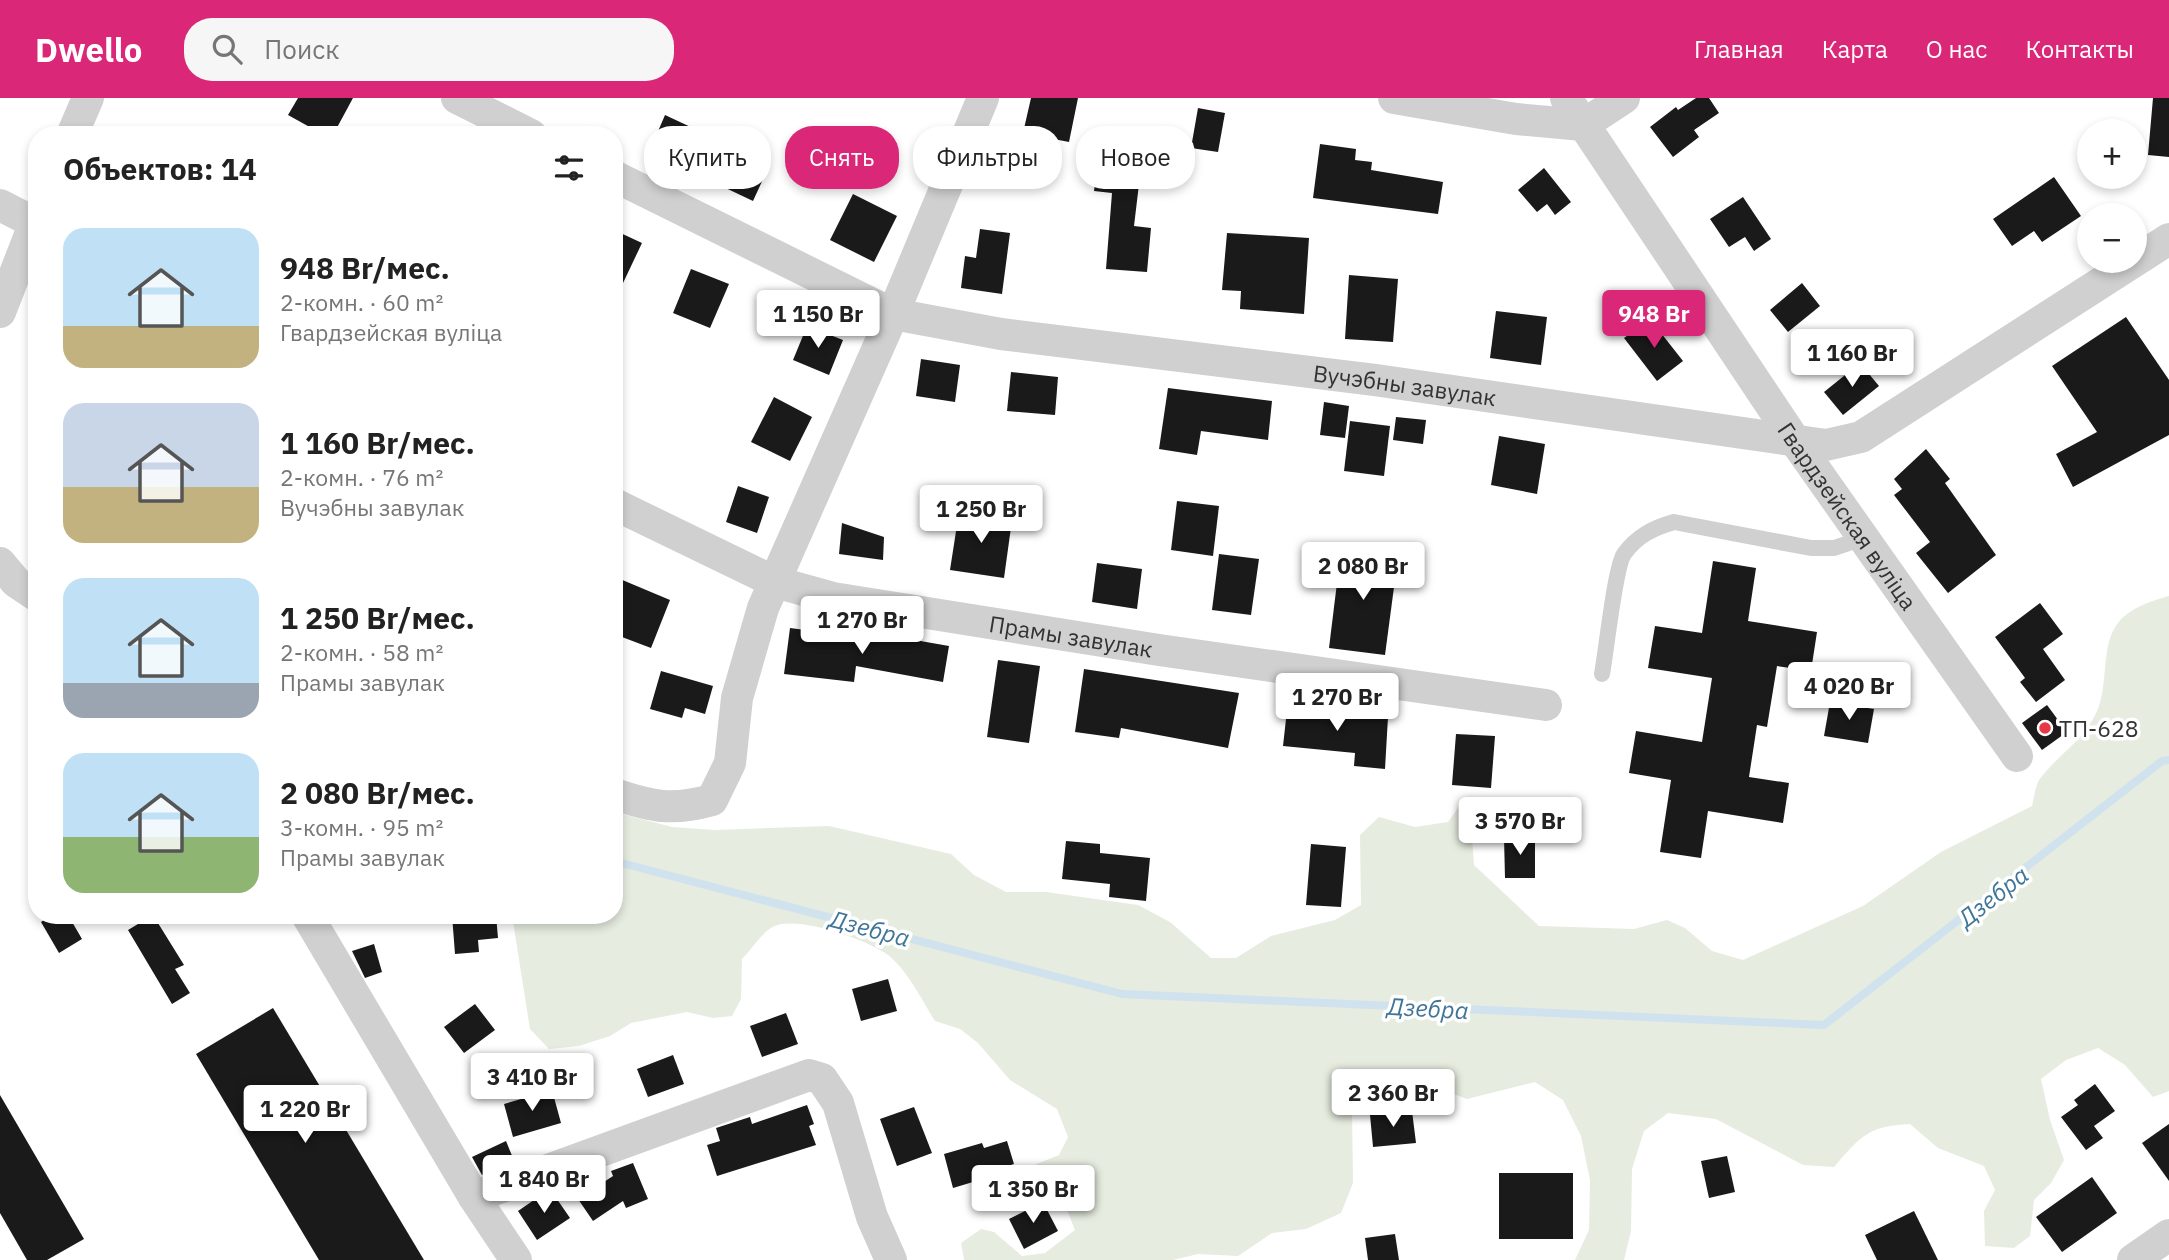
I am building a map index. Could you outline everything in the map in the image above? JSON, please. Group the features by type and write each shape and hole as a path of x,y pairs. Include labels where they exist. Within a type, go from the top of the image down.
{"street":[{"path":"76,126 88,98"},
{"path":"457,98 513,126"},
{"path":"623,797 644,803 681,808 712,800 730,762 737,698 763,608 893,314 983,98"},
{"path":"1394,98 1516,119 1583,125 1624,98"},
{"name":"Гвардзейская вуліца","path":"1566,98 1793,438 2017,756"},
{"name":"Вучэбны завулак","path":"623,180 893,314 1000,334 1388,382 1793,438 1826,445 1861,437 2169,239"},
{"path":"0,205 28,217"},
{"path":"0,312 28,241"},
{"name":"Прамы завулак","path":"623,508 775,582 833,598 960,621 1546,705"},
{"path":"0,563 16,582 28,590"},
{"path":"312,924 474,1197 516,1260"},
{"path":"474,1197 809,1075 822,1079 838,1103 872,1217 891,1260"},
{"path":"2133,1260 2169,1235"}],"lane":[{"path":"1602,674 1621,557 1635,541 1652,528 1674,522 1811,548 1834,548 1864,538"}],"shaded area":[{"path":"2169,596 2169,1091 2153,1097 2125,1065 2098,1048 2066,1060 2041,1079 2050,1120 2064,1160 2051,1183 2034,1200 2030,1236 2014,1248 1985,1246 1984,1211 1995,1190 1984,1166 1938,1148 1910,1124 1884,1127 1866,1135 1851,1147 1834,1167 1803,1165 1716,1119 1668,1113 1644,1131 1632,1169 1631,1231 1624,1260 1575,1260 1589,1230 1590,1180 1581,1136 1563,1100 1535,1082 1467,1099 1435,1087 1404,1084 1378,1086 1352,1109 1353,1183 1341,1213 1306,1229 1272,1233 1238,1256 1198,1254 1173,1260 964,1260 961,1243 981,1229 994,1232 1022,1256 1045,1253 1075,1230 1067,1210 1046,1188 998,1203 984,1196 990,1183 1059,1155 1068,1137 1057,1109 1010,1080 978,1043 960,1029 935,1021 902,969 878,949 830,930 782,924 767,931 742,959 741,999 732,1016 713,1018 687,1012 631,1023 610,1036 579,1046 549,1049 530,1029 513,924 623,924 623,814 672,827 714,830 829,826 951,854 974,875 1006,892 1046,892 1138,905 1170,922 1211,958 1236,958 1271,936 1335,920 1361,905 1360,835 1379,817 1415,827 1448,822 1460,805 1504,797 1510,818 1472,838 1474,865 1539,926 1634,929 1667,920 1685,928 1712,951 1743,960 1863,906 1941,852 2032,806 2039,780 2080,737 2094,718 2102,696 2109,642 2118,623 2134,609"}],"building":[{"path":"298,98 353,98 338,126 308,126 288,115"},
{"path":"1031,98 1078,98 1069,142 1062,141 1062,126 1025,126"},
{"path":"1696,98 1709,98 1719,113 1694,130 1699,137 1673,157 1650,127 1676,107 1678,110"},
{"path":"2153,98 2169,98 2169,157 2148,155"},
{"path":"1198,108 1225,113 1218,152 1195,149"},
{"path":"665,115 689,126 660,126"},
{"path":"1320,144 1356,149 1355,160 1372,162 1371,170 1443,182 1438,214 1313,198"},
{"path":"1544,168 1571,202 1555,215 1547,204 1537,212 1518,190"},
{"path":"2054,177 2077,210 2077,219 2042,242 2034,231 2012,246 1993,219"},
{"path":"728,189 759,189 753,201"},
{"path":"1138,189 1134,226 1151,228 1147,272 1106,269 1112,193 1094,191"},
{"path":"853,194 897,216 874,262 830,240"},
{"path":"1743,197 1771,239 1754,251 1745,237 1729,247 1710,219"},
{"path":"980,229 1010,233 1002,294 961,288 965,256 976,258"},
{"path":"1227,233 1309,238 1304,314 1240,309 1241,291 1222,290"},
{"path":"623,234 642,243 623,283"},
{"path":"691,269 729,284 710,328 673,313"},
{"path":"1349,275 1398,279 1393,342 1345,339"},
{"path":"1802,283 1820,306 1788,332 1770,310"},
{"path":"1496,311 1547,317 1541,365 1490,358"},
{"path":"2126,317 2169,380 2169,435 2073,487 2056,454 2097,432 2052,366"},
{"path":"1650,319 1683,361 1657,381 1624,338"},
{"path":"807,326 843,340 829,375 793,360"},
{"path":"921,359 960,365 955,402 916,396"},
{"path":"1860,363 1879,386 1843,415 1824,392"},
{"path":"1011,372 1058,377 1055,415 1007,411"},
{"path":"1168,388 1272,401 1268,440 1201,431 1197,455 1159,449"},
{"path":"774,397 812,417 790,461 751,442"},
{"path":"1324,402 1349,406 1345,438 1320,435"},
{"path":"1396,417 1426,420 1423,444 1393,440"},
{"path":"1350,421 1390,426 1384,476 1344,471"},
{"path":"1499,436 1545,444 1537,494 1491,485"},
{"path":"1926,449 1950,479 1945,483 1996,555 1948,593 1916,553 1930,542 1894,495 1902,489 1894,479"},
{"path":"738,486 769,497 757,533 726,522"},
{"path":"1177,501 1219,506 1213,556 1171,550"},
{"path":"959,512 1012,520 1004,578 950,570"},
{"path":"842,523 884,537 883,560 839,554"},
{"path":"1341,550 1398,557 1385,655 1329,648"},
{"path":"1219,554 1259,559 1251,615 1212,610"},
{"path":"1713,561 1756,568 1748,621 1817,632 1811,671 1777,666 1767,727 1757,725 1749,777 1789,783 1783,823 1708,811 1701,858 1660,852 1671,780 1629,773 1636,731 1702,742 1712,678 1648,668 1655,626 1702,633"},
{"path":"1097,563 1142,569 1137,609 1092,602"},
{"path":"623,580 670,600 651,648 623,637"},
{"path":"2040,603 2063,634 2043,649 2065,680 2036,702 2020,682 2025,678 1995,637"},
{"path":"790,628 891,641 892,636 949,646 943,682 856,666 854,682 784,674"},
{"path":"998,660 1040,666 1029,743 987,737"},
{"path":"1084,669 1239,693 1228,748 1121,728 1119,738 1075,732"},
{"path":"661,671 713,686 705,714 685,708 682,718 650,709"},
{"path":"1288,701 1323,704 1322,712 1388,717 1385,769 1354,766 1355,753 1283,746"},
{"path":"1830,702 1874,709 1868,743 1824,736"},
{"name":"ТП-628","path":"2047,705 2067,732 2042,750 2022,723"},
{"path":"1456,734 1495,736 1491,788 1452,785"},
{"path":"1535,836 1535,878 1505,878 1504,837"},
{"path":"1066,841 1100,844 1100,853 1150,858 1146,901 1109,897 1110,884 1062,879"},
{"path":"1311,844 1346,847 1341,907 1306,905"},
{"path":"42,924 73,924 82,939 59,953"},
{"path":"138,924 159,924 184,965 175,969 190,993 172,1004 128,930"},
{"path":"453,924 497,924 498,938 478,940 479,952 455,954"},
{"path":"374,944 382,972 365,978 352,951"},
{"path":"888,979 897,1011 861,1021 852,989"},
{"path":"475,1004 495,1030 464,1053 444,1027"},
{"path":"273,1008 424,1260 319,1260 196,1054"},
{"path":"786,1013 798,1044 762,1057 750,1026"},
{"path":"673,1055 684,1084 648,1097 637,1069"},
{"path":"2095,1084 2115,1111 2094,1126 2103,1138 2086,1150 2061,1117 2078,1105 2074,1100"},
{"path":"552,1090 561,1123 513,1137 504,1104"},
{"path":"0,1095 84,1239 47,1260 27,1260 0,1213"},
{"path":"807,1105 814,1124 809,1126 816,1145 717,1176 707,1145 720,1141 716,1128 750,1117 752,1124"},
{"path":"914,1107 932,1153 897,1166 880,1119"},
{"path":"1412,1111 1416,1143 1373,1147 1370,1115"},
{"path":"2169,1124 2169,1181 2142,1143"},
{"path":"506,1141 515,1163 482,1175 472,1157"},
{"path":"1007,1141 1014,1164 972,1177 973,1182 953,1188 944,1154 982,1143 984,1148"},
{"path":"1727,1156 1735,1192 1709,1198 1701,1161"},
{"path":"633,1163 648,1199 626,1208 623,1201 593,1221 578,1199 613,1176 611,1171"},
{"path":"1499,1173 1573,1173 1573,1239 1499,1239"},
{"path":"2092,1177 2117,1213 2062,1252 2036,1217"},
{"path":"550,1189 570,1218 537,1240 518,1211"},
{"path":"1043,1202 1058,1231 1024,1249 1009,1219"},
{"path":"1914,1211 1938,1260 1877,1260 1865,1235"},
{"path":"1395,1234 1399,1260 1368,1260 1365,1238"}],"waterway":[{"name":"Дзебра","path":"623,863 1122,994 1824,1025 2162,761 2169,760"}],"place":[{"name":"ТП-628","path":"2045,728"}]}
